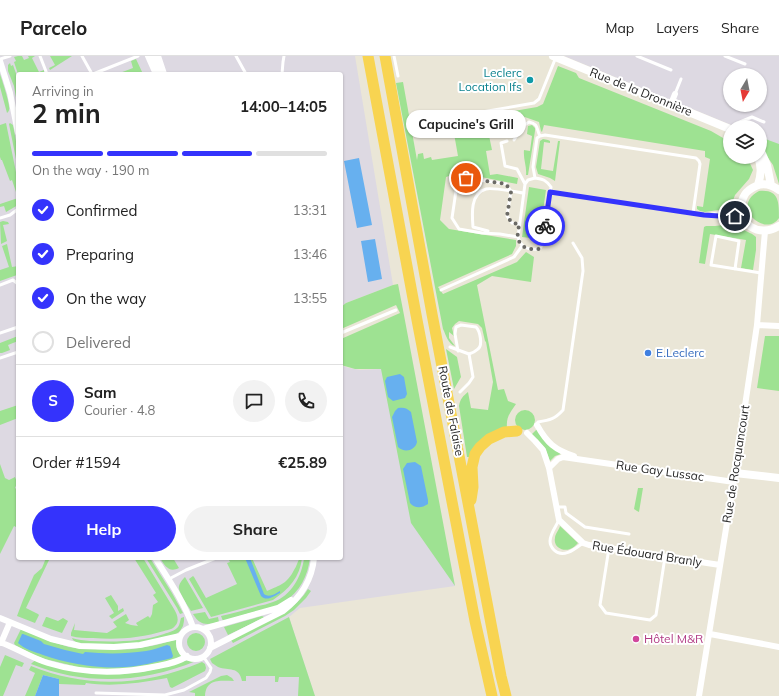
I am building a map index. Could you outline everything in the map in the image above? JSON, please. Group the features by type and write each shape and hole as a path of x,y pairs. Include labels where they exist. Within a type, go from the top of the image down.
{"highway":[{"path":"363,56 371,72"},
{"name":"Route de Falaise","path":"368,56 416,320 475,621 492,696"},
{"name":"Route de Falaise","path":"385,56 432,314 506,696"},
{"path":"469,508 473,487 472,467 475,454 480,447 490,439 504,432 522,432"},
{"path":"475,621 472,632 484,696"}],"street":[{"path":"148,56 156,72"},
{"path":"157,56 162,72"},
{"name":"Rue de la Dronnière","path":"554,57 723,125"},
{"path":"0,60 10,93 16,123"},
{"path":"671,104 675,94"},
{"path":"758,185 761,175 761,164"},
{"path":"767,164 771,185"},
{"path":"779,190 771,185 758,185 748,191 743,198 741,208 742,216 748,225 755,229 765,231 773,230 779,226"},
{"name":"Rue de Rocquancourt","path":"699,696 734,482 757,325 765,231"},
{"path":"757,325 779,326"},
{"name":"Rue Gay Lussac","path":"538,424 543,436 551,445 566,454 586,460"},
{"path":"522,432 535,441 543,450 549,468 559,520"},
{"name":"Rue Gay Lussac","path":"549,468 558,459 563,457 734,482"},
{"path":"735,473 779,478"},
{"name":"Rue Édouard Branly","path":"559,520 583,543 720,565"},
{"path":"156,560 188,614 193,627"},
{"path":"210,648 283,611 292,604 308,582 314,560"},
{"path":"203,629 278,608 302,592"},
{"path":"0,618 62,642 114,648 140,646 180,636 188,628 198,627 203,629 210,638 210,648 207,653 198,658 187,656 181,650 179,640 180,636"},
{"path":"10,622 1,642 46,662 63,667 92,671 118,672 140,670 163,665 187,656"},
{"path":"710,634 779,647"}],"lane":[{"path":"0,60 10,56"},
{"path":"40,56 46,72"},
{"path":"82,56 91,72"},
{"path":"97,72 138,56"},
{"path":"236,56 245,72"},
{"path":"282,72 284,56"},
{"path":"394,56 398,76"},
{"path":"637,56 671,70"},
{"path":"725,56 746,64"},
{"path":"482,112 534,102 539,99 554,57"},
{"path":"675,94 681,79"},
{"path":"745,120 752,117 759,120"},
{"path":"514,140 523,126 529,122 534,123 540,136"},
{"path":"534,178 533,168 537,138 545,135 696,158 699,160 700,164 692,214"},
{"path":"507,141 501,142 505,166 517,169 525,184 519,224 519,242 522,246 533,250 539,249 543,240 551,187 548,182 542,179 534,178 528,180 525,184"},
{"path":"500,234 459,229 452,218 457,184 466,178 506,184 511,192 507,216 512,223 519,224"},
{"path":"518,237 473,227 472,216 474,200 481,191 487,188 524,193"},
{"path":"550,192 692,214 735,216 744,219"},
{"path":"704,215 731,210 742,204"},
{"path":"0,218 10,215 16,210"},
{"path":"735,269 739,241 716,236 711,265 735,269 761,273"},
{"path":"538,424 558,415 563,410 583,271 582,258 573,243"},
{"path":"441,290 514,257 522,246"},
{"path":"0,285 13,280 16,282"},
{"path":"343,333 396,310"},
{"path":"450,346 458,350 469,354 478,349 481,344 479,329 476,327 460,325 456,327 455,334 458,350"},
{"path":"0,332 16,328"},
{"path":"0,358 16,353"},
{"path":"460,392 473,377 469,354"},
{"path":"556,507 565,507 566,513 585,527 629,534"},
{"path":"559,520 550,541 551,546 558,553 563,554 571,552 583,543"},
{"path":"609,548 600,605 606,613 650,620 656,615 665,557"},
{"path":"169,580 186,570 211,560"},
{"path":"96,693 165,695 184,690 206,678 210,672 211,668 203,656"}],"shaded area":[{"path":"0,56 355,56 393,285 343,305 343,72 16,72 16,560 343,560 343,366 360,370 381,369 408,364 455,586 300,608 289,617 315,696 0,696"},
{"path":"564,56 779,56 779,145 767,140 767,120 723,120 723,122"}],"green space":[{"path":"22,56 24,60 29,58 28,56 35,56 32,58 39,72 17,72 14,57"},
{"path":"50,56 72,56 50,70 49,68 55,65"},
{"path":"136,59 142,72 122,72 133,68 131,61"},
{"path":"10,63 11,66 13,65 16,73 16,98 14,86 8,71 8,65"},
{"path":"558,66 576,73 579,78 711,131 723,138 723,164 750,164 753,170 749,179 735,195 731,206 725,209 705,212 697,209 697,206 703,207 710,159 705,157 705,151 544,125 542,132 539,122 519,115 490,120 488,122 487,126 492,150 486,151 490,175 497,174 518,178 517,184 471,175 471,172 462,171 461,174 446,177 440,220 449,229 516,240 516,246 512,254 438,287 443,294 517,262 526,252 534,257 531,282 492,276 477,285 498,390 504,389 508,401 516,404 508,418 507,428 471,457 467,457 459,406 460,401 468,392 471,408 488,410 493,382 486,342 482,328 478,324 459,321 455,324 452,328 454,336 449,332 449,338 455,346 449,341 443,329 396,83 403,82 417,160 418,154 423,153 424,159 431,157 432,160 458,156 453,128 475,124 474,118 537,107 543,104"},
{"path":"0,74 9,104 9,110 7,113 0,87"},
{"path":"6,123 16,172 16,192 12,180 10,181 0,157 0,125"},
{"path":"10,123 13,125 16,141 16,159"},
{"path":"532,125 535,128 535,131 528,175 526,175 524,150 530,151 532,136 527,134 528,126"},
{"path":"543,139 550,141 550,143 544,142 541,169 553,171 558,141 560,141 555,181 538,174 536,167 540,141"},
{"path":"767,140 779,144 779,184 773,165 767,156"},
{"path":"529,187 546,190 539,239 522,237"},
{"path":"759,191 771,192 774,194 778,202 779,218 773,223 766,224 759,222 753,218 749,212 748,205 751,198"},
{"path":"16,199 16,206 6,212 4,206 0,207 0,204"},
{"path":"0,222 8,222 9,224 3,225 7,241 1,244"},
{"path":"732,224 756,237 753,270 741,268 746,240 710,234 705,264 699,263 704,227"},
{"path":"7,244 12,267 16,266 16,275 0,281 0,270 9,267 2,246"},
{"path":"398,284 455,586 411,523 381,369 355,369 343,366 343,338 400,313 396,305 343,328 343,305"},
{"path":"765,336 779,336 779,391 757,388"},
{"path":"16,337 16,342 8,345 10,350 2,353 0,353 0,343"},
{"path":"446,349 457,357 461,377 454,389"},
{"path":"16,406 16,419 0,425 0,411"},
{"path":"525,410 532,413 535,420 532,427 525,430 518,427 515,420 518,413"},
{"path":"537,429 561,454 555,456 550,461 545,448 531,435"},
{"path":"0,464 5,478 9,480 15,477 16,480 16,527 14,526 0,554"},
{"path":"638,488 643,488 639,512 634,509"},
{"path":"560,526 578,543 571,549 564,550 559,548 556,544 555,536"},
{"path":"45,560 49,560 26,608 39,615 35,623 17,616 34,575 42,568"},
{"path":"135,560 144,560 174,609 178,620 177,624 173,628 147,635 120,639 82,638 71,636 75,623 74,630 107,633 117,627 113,622 126,614 129,620 125,623 138,626 136,623 148,616 150,618 153,605 158,602 153,595 156,593"},
{"path":"147,560 151,560 183,613 180,614"},
{"path":"162,560 174,560 179,568 173,570 166,566"},
{"path":"229,560 253,560 267,591 286,581 296,567 299,560 302,560 299,571 293,582 273,600 211,617 189,579 193,576 194,577 206,598 237,584 227,563 230,562"},
{"path":"304,560 310,560 302,583 290,598 275,607 223,621 221,616 269,603 285,595 298,578"},
{"path":"185,577 203,608 191,611 184,600 179,587 180,583"},
{"path":"308,589 311,591 294,610 233,643 231,640 289,609 300,600"},
{"path":"111,595 118,606 118,611 123,608 124,611 112,619 109,616 114,613 105,598"},
{"path":"205,612 209,619 218,617 219,622 204,624 198,621 193,614"},
{"path":"262,616 264,617 228,635 224,627"},
{"path":"46,617 58,621 63,618 68,621 62,633 42,626"},
{"path":"184,617 183,626 175,635 140,643 101,645 77,643 72,638 90,641 128,641 146,639 175,630 179,626 181,618"},
{"path":"289,617 315,696 298,696 299,677 279,677 278,682 275,682 275,676 246,676 246,681 242,681 241,676 236,671 218,667 212,663 210,659"},
{"path":"21,629 46,640 69,647 82,649 122,650 152,646 176,640 177,649 182,657 162,663 123,669 91,669 78,667 45,659 15,645 14,643"},
{"path":"192,633 200,633 205,638 203,649 200,651 192,651 187,646 187,638"},
{"path":"5,655 24,663 22,667 16,665 3,696 0,696 0,667"},
{"path":"36,660 121,674 142,672 184,661 196,661 155,674 114,679 93,679 72,676 31,664"},
{"path":"202,662 205,664 205,671 172,688 170,687 167,678 126,684 106,685 86,683 85,685 59,684 59,679 43,675 35,696 25,696 35,673 29,670 31,666 74,678 116,682 159,676"},
{"path":"227,675 234,681 219,681 211,683 206,690 205,696 195,696 195,693 189,692 221,676"}],"water":[{"path":"359,158 372,225 357,228 344,161"},
{"path":"375,239 382,279 368,282 361,241"},
{"path":"400,374 404,377 407,394 405,398 393,401 388,397 385,381 387,377"},
{"path":"398,408 405,408 411,412 417,442 412,449 409,450 403,450 398,447 392,417"},
{"path":"415,462 421,466 428,500 428,504 421,507 416,507 410,503 403,469 407,463"},
{"path":"246,560 251,560 264,594 270,596 280,591 280,593 273,597 263,598"},
{"path":"22,634 41,641 44,644 83,654 85,652 138,652 167,645 170,646 173,656 172,658 149,664 132,666 105,667 84,665 53,658 26,649 18,643"},
{"path":"43,675 59,679 59,696 35,696"}],"way so far":[{"path":"466,178 506,184 511,192 507,216 512,223 519,224 518,237 522,246 533,250 539,249 543,240 545,226"}],"place":[{"name":"Leclerc Location Ifs","path":"530,80"},
{"name":"Capucine's Grill","path":"466,178"},
{"name":"E.Leclerc","path":"648,353"},
{"name":"Hôtel M&R","path":"636,639"}],"route":[{"path":"545,226 550,192 704,215 735,216"}]}
